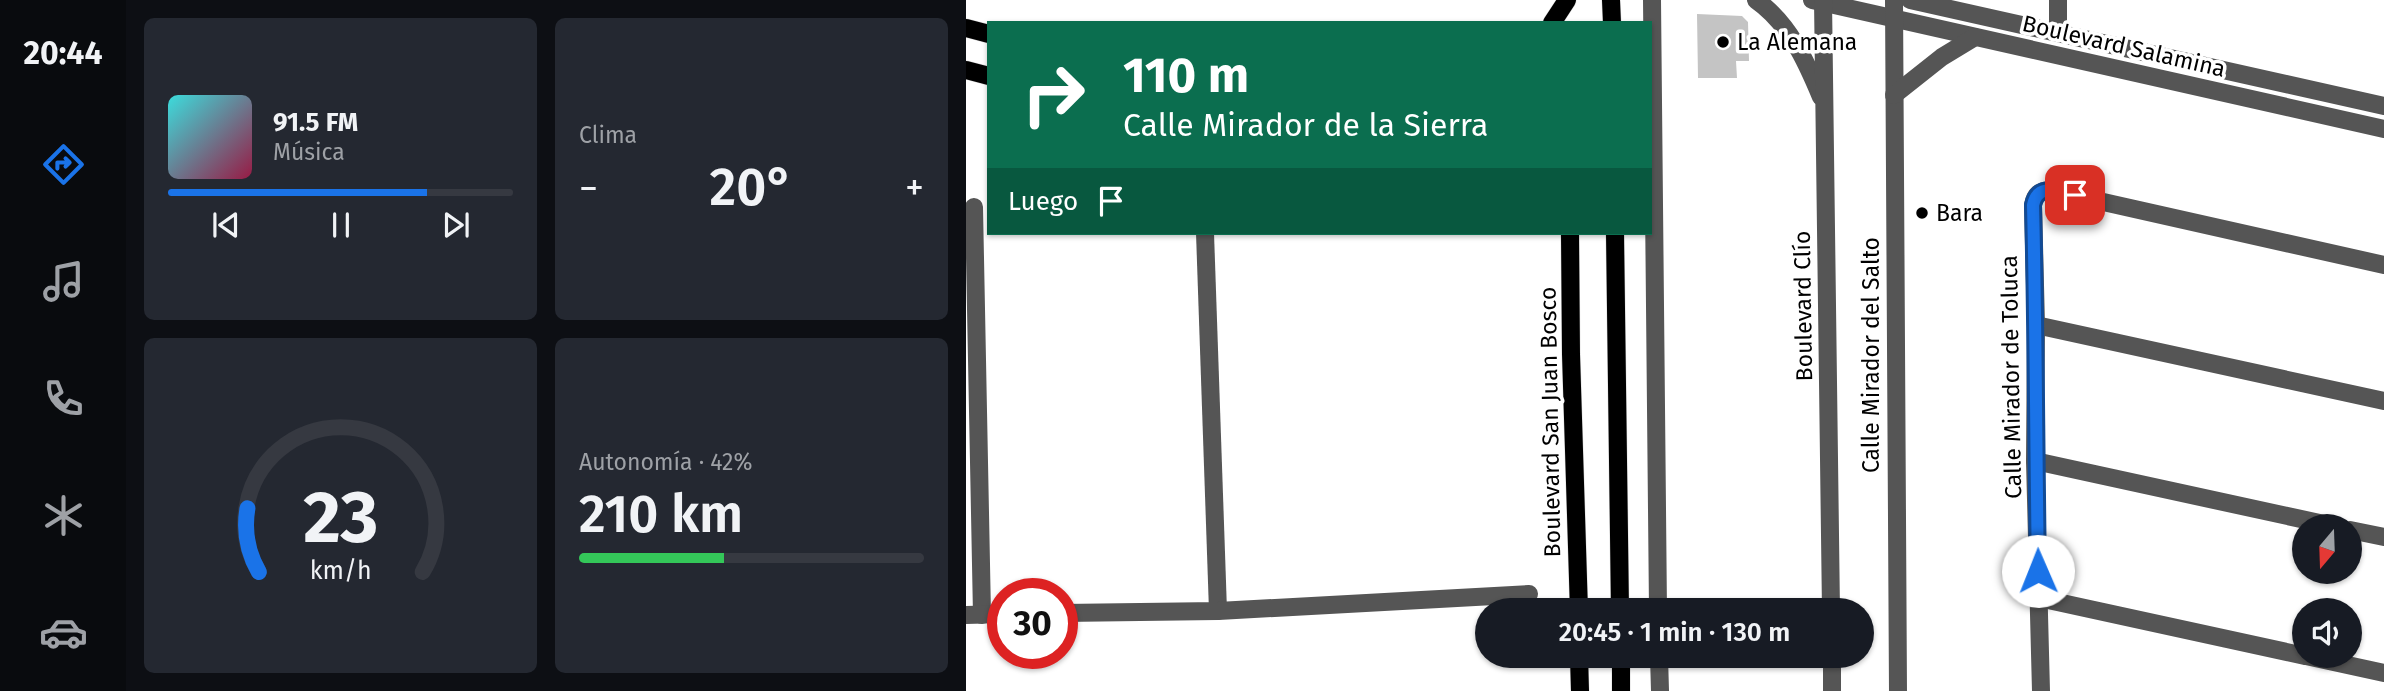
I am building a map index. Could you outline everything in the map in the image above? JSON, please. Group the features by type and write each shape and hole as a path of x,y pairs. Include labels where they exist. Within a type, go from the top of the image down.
{"main road":[{"path":"1553,21 1567,0"},
{"path":"1567,0 1567,21"},
{"path":"1611,0 1612,21"},
{"path":"966,28 987,33"},
{"path":"966,70 987,75"},
{"name":"Boulevard San Juan Bosco","path":"1570,235 1579,598"},
{"path":"1615,235 1620,598"},
{"path":"1579,668 1580,691"},
{"path":"1621,668 1622,691"}],"street":[{"path":"1652,0 1658,598"},
{"path":"1756,0 1796,43 1825,107"},
{"name":"Calle Mirador del Salto","path":"1894,0 1898,691"},
{"name":"Boulevard Salamina","path":"1910,0 2384,106"},
{"path":"2058,0 2059,33"},
{"name":"Boulevard Clío","path":"1820,1 1825,107 1831,598"},
{"name":"Boulevard Salamina","path":"1820,1 2384,130"},
{"path":"1894,95 1942,57 1975,37"},
{"name":"Calle Mirador de Toluca","path":"2041,691 2035,461 2035,196 2041,190 2050,190 2384,265"},
{"path":"974,207 974,615"},
{"path":"1205,235 1218,611"},
{"path":"2036,325 2384,401"},
{"path":"2035,461 2292,517"},
{"path":"2362,532 2384,537"},
{"path":"1078,613 1218,611 1529,594"},
{"path":"2039,598 2292,653"},
{"path":"1659,668 1660,691"},
{"path":"1832,668 1832,691"},
{"path":"2361,668 2384,673"}],"building":[{"name":"La Alemana","path":"1697,14 1742,16 1748,22 1749,61 1736,61 1737,78 1698,78"}],"place":[{"name":"La Alemana","path":"1723,42"},
{"name":"Bara","path":"1922,213"}],"route":[{"path":"2038,571 2033,205 2035,196 2041,190 2075,195"}]}
